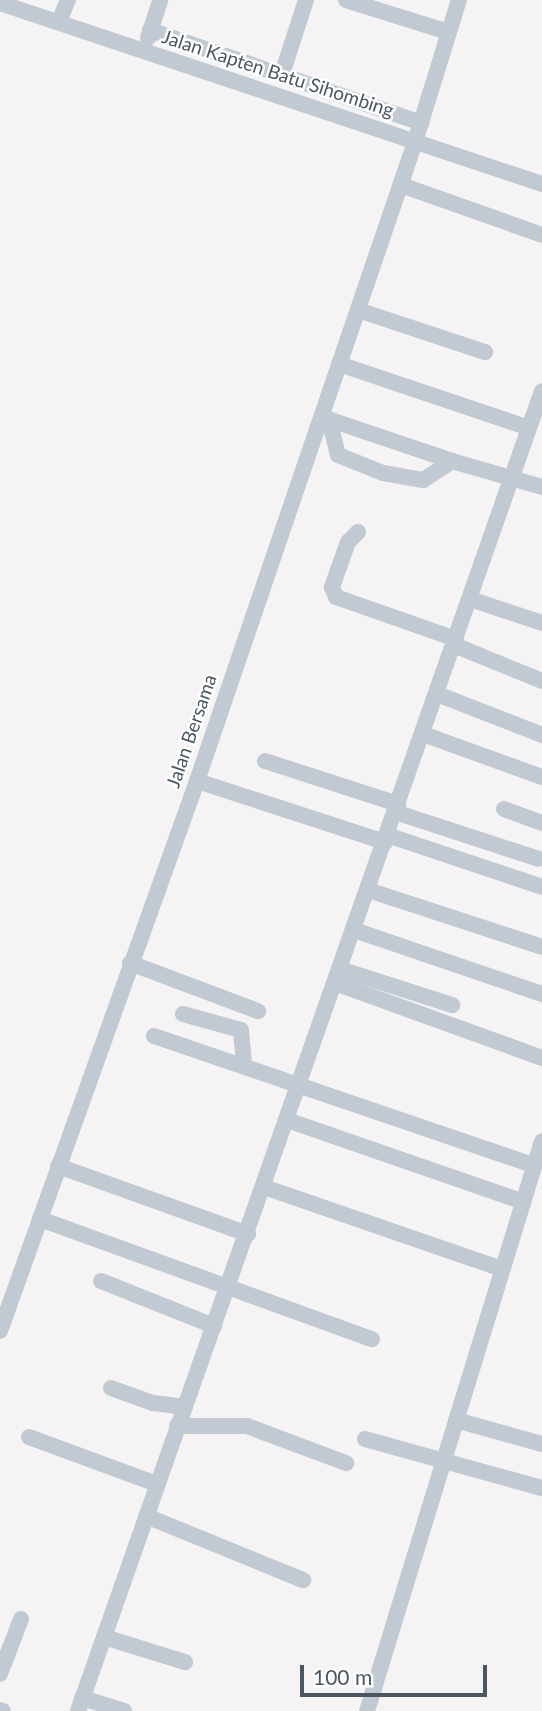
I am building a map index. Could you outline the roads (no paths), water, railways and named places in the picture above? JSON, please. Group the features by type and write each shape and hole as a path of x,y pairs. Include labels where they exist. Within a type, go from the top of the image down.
{"street":[{"path":"59,22 68,0"},
{"path":"143,51 160,0"},
{"path":"282,74 306,0"},
{"path":"346,0 449,32"},
{"name":"Jalan Bersama","path":"0,1331 324,418 339,364 401,185 459,0"},
{"name":"Jalan Kapten Batu Sihombing","path":"0,3 542,184"},
{"path":"150,30 421,123"},
{"path":"401,185 542,235"},
{"path":"358,310 485,352"},
{"path":"339,364 529,428"},
{"path":"124,1711 80,1704 541,398"},
{"path":"324,418 452,461 512,476 542,487"},
{"path":"324,418 338,455 363,467 423,480 452,461"},
{"path":"358,532 348,542 332,587 336,597 455,642 542,681"},
{"path":"470,599 542,623"},
{"path":"437,694 542,735"},
{"path":"423,734 542,777"},
{"path":"265,761 539,859"},
{"path":"197,781 542,887"},
{"path":"504,809 542,823"},
{"path":"368,890 542,947"},
{"path":"354,930 542,995"},
{"path":"130,964 258,1011"},
{"path":"338,976 452,1005"},
{"path":"338,976 542,1058"},
{"path":"183,1014 241,1030 244,1065"},
{"path":"154,1036 300,1083 536,1169"},
{"path":"287,1120 521,1201"},
{"path":"367,1711 521,1201 536,1169 542,1141"},
{"path":"58,1166 248,1234"},
{"path":"264,1188 502,1269"},
{"path":"40,1219 372,1339"},
{"path":"101,1281 214,1325"},
{"path":"111,1388 181,1416 247,1426 345,1463"},
{"path":"459,1408 542,1444"},
{"path":"29,1437 157,1484"},
{"path":"365,1439 444,1458 542,1488"},
{"path":"146,1516 303,1580"},
{"path":"0,1674 21,1619"},
{"path":"104,1637 185,1662"}]}
